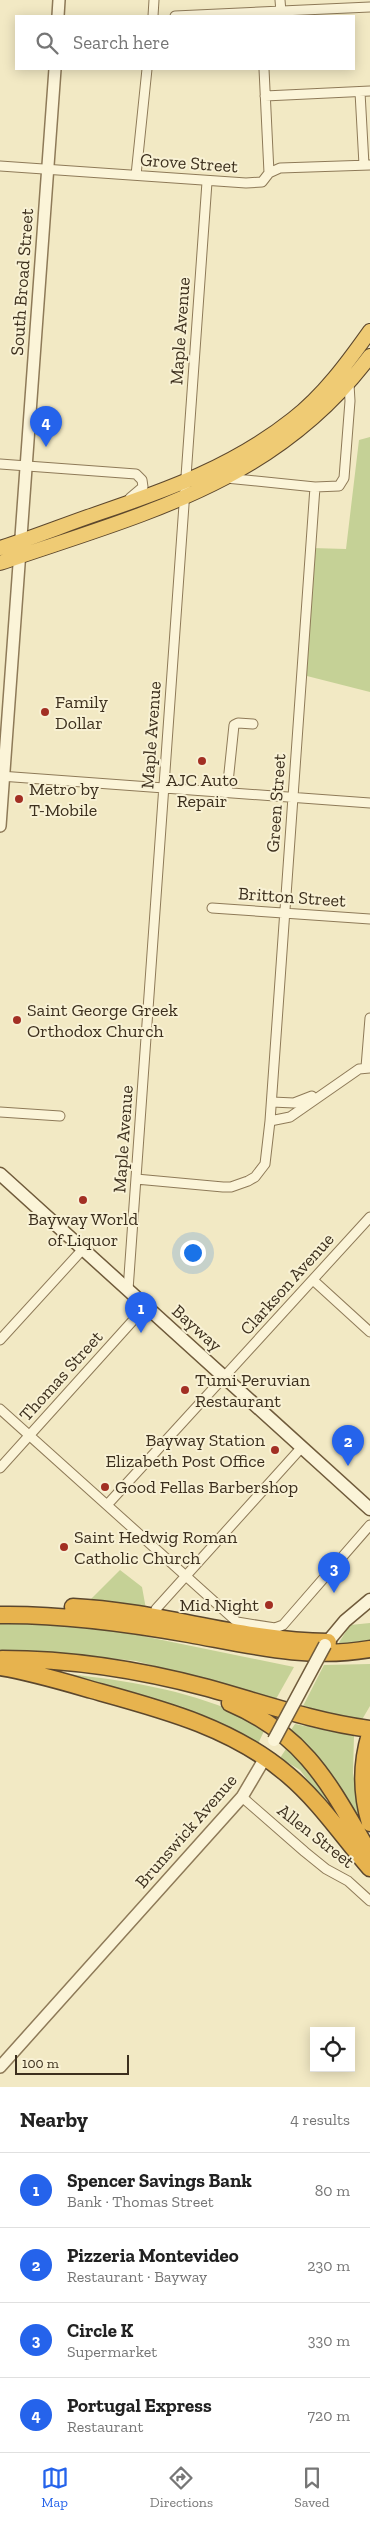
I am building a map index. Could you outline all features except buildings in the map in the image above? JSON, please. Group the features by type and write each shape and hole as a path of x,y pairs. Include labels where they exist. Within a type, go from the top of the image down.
{"highway":[{"path":"0,548 186,482 238,457 295,418 325,388 370,331"},
{"path":"0,563 185,498 246,468 294,436 321,413 349,384 370,357"},
{"path":"0,1608 67,1607 104,1609 161,1617 263,1637 326,1643"},
{"path":"0,1615 75,1618 138,1626 279,1651 325,1653 370,1649"},
{"path":"138,1626 265,1658 322,1663 370,1660"},
{"path":"0,1660 84,1664 163,1677 320,1720 370,1729"},
{"path":"0,1667 23,1671 172,1713 220,1732 265,1758 306,1792 370,1868"},
{"path":"163,1677 246,1710 275,1727 292,1741 324,1777 370,1854"},
{"path":"370,1734 366,1750 363,1789 370,1823"}],"main road":[{"name":"Bayway","path":"1,1178 83,1249 370,1509"},
{"name":"Brunswick Avenue","path":"265,1758 326,1643 345,1621 370,1600"}],"street":[{"path":"58,15 59,0"},
{"path":"153,15 154,0"},
{"path":"280,0 281,12"},
{"path":"262,15 281,12 370,7"},
{"name":"South Broad Street","path":"0,826 2,776 55,70"},
{"path":"136,176 147,70"},
{"path":"264,70 269,173"},
{"path":"360,92 367,165"},
{"path":"265,96 370,92"},
{"name":"Grove Street","path":"0,166 207,182 257,183 267,178 269,173 280,168 367,165"},
{"name":"Maple Avenue","path":"128,1290 207,182"},
{"path":"226,478 314,487 339,486 344,478 350,401 349,384"},
{"path":"0,464 136,474 143,482 142,488 116,507"},
{"name":"Green Street","path":"136,1179 232,1187 255,1177 265,1164 272,1102 314,487"},
{"path":"227,792 234,725 238,723 252,724"},
{"path":"2,776 370,803"},
{"name":"Britton Street","path":"212,908 370,919"},
{"path":"270,1121 290,1116 358,1069 368,1068 370,1018"},
{"path":"272,1102 294,1103 321,1093"},
{"path":"0,1112 60,1116"},
{"name":"Clarkson Avenue","path":"107,1505 370,1217"},
{"path":"0,1340 83,1249"},
{"path":"313,1280 370,1332"},
{"name":"Thomas Street","path":"0,1468 146,1306"},
{"path":"0,1408 237,1622 275,1628 282,1625 370,1525"},
{"path":"156,1609 302,1447"},
{"name":"Brunswick Avenue","path":"0,2067 242,1797 265,1758"},
{"name":"Allen Street","path":"242,1797 305,1852 326,1869 348,1881 370,1901"}],"green space":[{"path":"370,437 370,692 303,675 312,548 346,549 359,440"},
{"path":"120,1570 142,1587 146,1609 87,1603"},
{"path":"0,1621 79,1623 294,1667 276,1699 136,1661 60,1653 0,1652"},
{"path":"370,1623 370,1642 338,1644 350,1625"},
{"path":"370,1664 370,1706 360,1723 302,1708 324,1665"},
{"path":"58,1673 122,1681 186,1695 233,1711 264,1731 257,1746 181,1708 157,1703"},
{"path":"295,1724 354,1736 353,1773 361,1825 326,1768 291,1730"},
{"path":"286,1749 301,1761 319,1781 328,1807 300,1770 280,1758"}],"place":[{"name":"Portugal Express","path":"46,447"},
{"name":"Family Dollar","path":"45,712"},
{"name":"AJC Auto Repair","path":"202,761"},
{"name":"Metro by T-Mobile","path":"19,799"},
{"name":"Saint George Greek Orthodox Church","path":"17,1020"},
{"name":"Bayway World of Liquor","path":"83,1200"},
{"name":"Spencer Savings Bank","path":"141,1333"},
{"name":"Tumi Peruvian Restaurant","path":"185,1390"},
{"name":"Bayway Station Elizabeth Post Office","path":"275,1450"},
{"name":"Pizzeria Montevideo","path":"348,1466"},
{"name":"Good Fellas Barbershop","path":"105,1487"},
{"name":"Saint Hedwig Roman Catholic Church","path":"64,1547"},
{"name":"Circle K","path":"334,1593"},
{"name":"Mid Night","path":"269,1605"}]}
